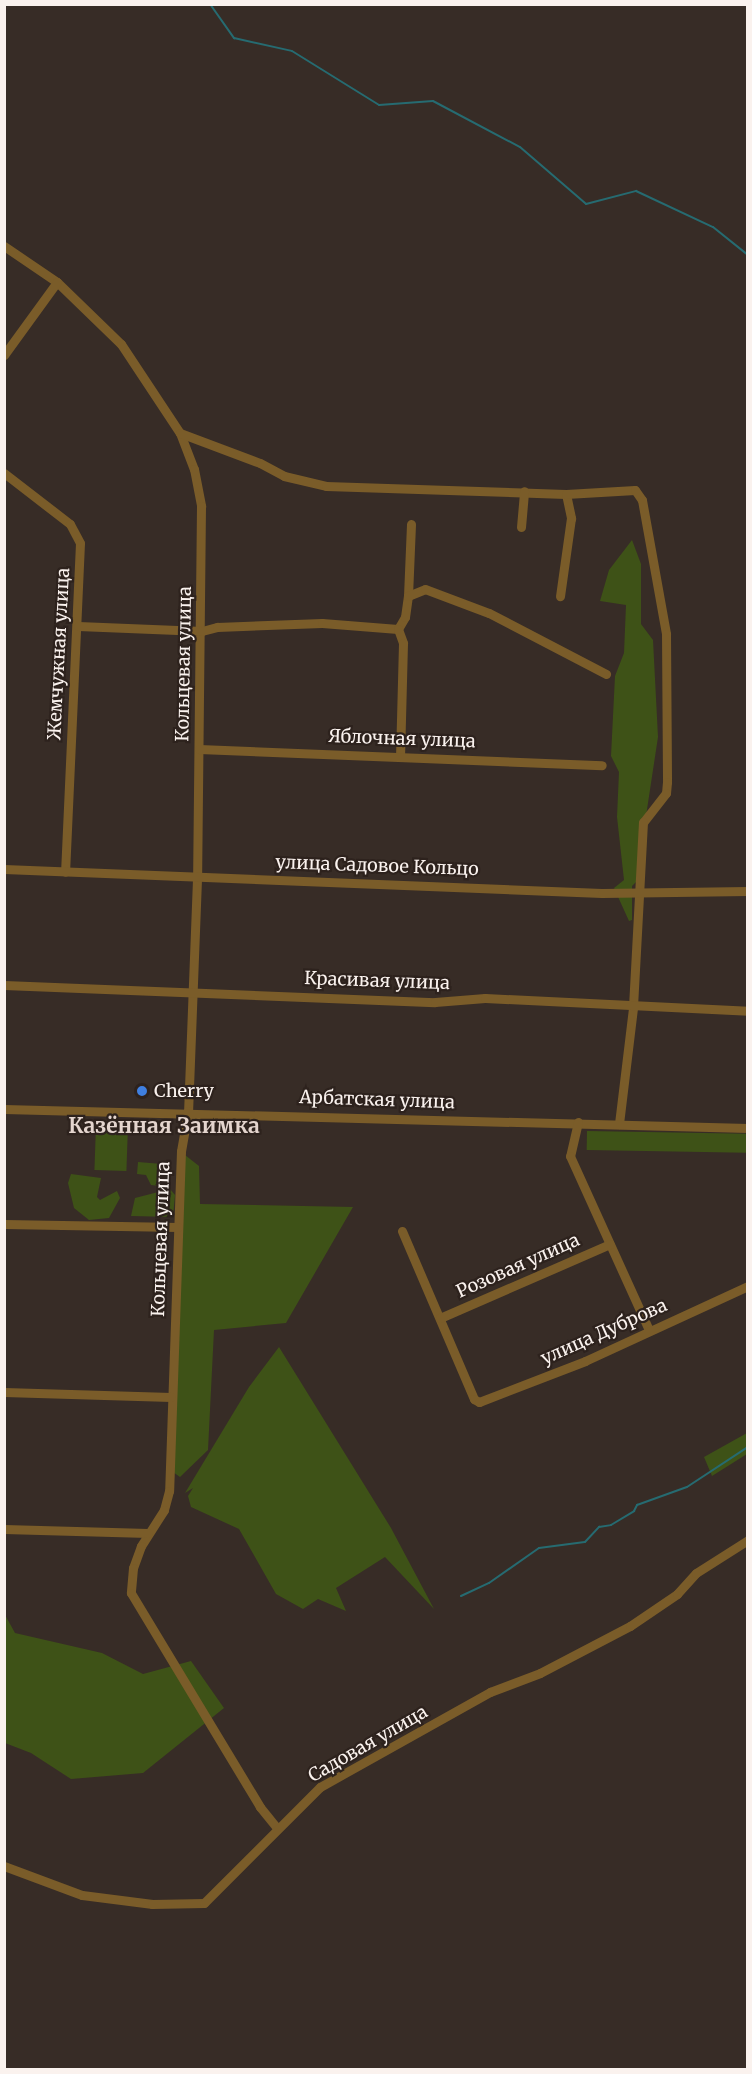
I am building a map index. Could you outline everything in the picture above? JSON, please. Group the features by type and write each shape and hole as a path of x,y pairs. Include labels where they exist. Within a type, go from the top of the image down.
{"street":[{"name":"Кольцевая улица","path":"4,246 57,282 121,344 180,434 194,469 201,506 202,631 197,879 188,1111 181,1151 169,1491 164,1510 148,1533 133,1568 131,1593 260,1807 277,1828"},
{"path":"4,355 57,282"},
{"path":"180,434 260,463 284,476 317,484 566,494 634,490 642,500 666,634 667,782 666,793 642,822 633,1008 619,1124"},
{"name":"Жемчужная улица","path":"4,472 76,533 80,543 65,872"},
{"path":"521,527 524,491"},
{"path":"560,596 570,518 566,494"},
{"path":"400,754 403,643 398,629 405,617 408,596 411,524"},
{"path":"408,596 425,589 440,593 489,613 606,674"},
{"path":"78,626 202,631 217,627 322,623 398,629"},
{"name":"Яблочная улица","path":"199,749 400,754 602,765"},
{"name":"улица Садовое Кольцо","path":"4,869 197,879 312,879 638,893 656,890 747,891"},
{"name":"Красивая улица","path":"4,985 435,1002 485,998 633,1008 747,1011"},
{"name":"Арбатская улица","path":"4,1109 188,1111 747,1128"},
{"path":"578,1122 570,1156 649,1330"},
{"path":"4,1224 178,1227"},
{"path":"402,1232 440,1318"},
{"name":"Розовая улица","path":"440,1318 610,1244"},
{"name":"улица Дуброва","path":"440,1318 474,1399 479,1402 500,1396 585,1361 747,1286"},
{"path":"4,1392 171,1397"},
{"path":"4,1528 148,1533"},
{"name":"Садовая улица","path":"4,1866 82,1894 152,1904 204,1903 320,1787 490,1692 540,1673 630,1626 677,1594 696,1573 747,1540"}],"green space":[{"path":"632,540 641,564 641,624 653,640 658,737 636,882 632,886 632,920 629,921 614,888 624,880 617,817 619,772 611,756 615,676 624,653 626,605 600,601 609,570"},
{"path":"96,1125 128,1126 126,1171 94,1170"},
{"path":"587,1131 747,1134 747,1153 587,1150"},
{"path":"185,1155 199,1166 200,1204 353,1207 286,1323 214,1330 208,1450 180,1477 173,1472"},
{"path":"138,1162 162,1164 168,1171 167,1181 159,1186 151,1185 146,1175 137,1174"},
{"path":"71,1174 101,1178 97,1197 100,1200 117,1191 120,1198 109,1218 89,1220 74,1208 68,1183"},
{"path":"170,1189 175,1195 173,1217 131,1216 135,1198"},
{"path":"279,1347 391,1528 434,1609 385,1557 336,1588 346,1611 318,1599 303,1609 276,1594 239,1529 191,1507 188,1496 193,1488 185,1493 249,1387"},
{"path":"747,1433 747,1454 712,1476 704,1457"},
{"path":"4,1613 15,1633 102,1653 143,1674 191,1661 224,1708 143,1773 71,1779 31,1753 5,1743"}],"waterway":[{"path":"210,4 234,38 292,51 379,105 433,101 520,147 586,204 636,191 713,227 748,255"},
{"path":"461,1596 489,1583 539,1548 585,1542 599,1527 611,1525 634,1511 637,1505 687,1487 748,1447"}],"place":[{"name":"Cherry","path":"142,1091"}],"district":[{"name":"Казённая Заимка","path":"164,1126"}]}
